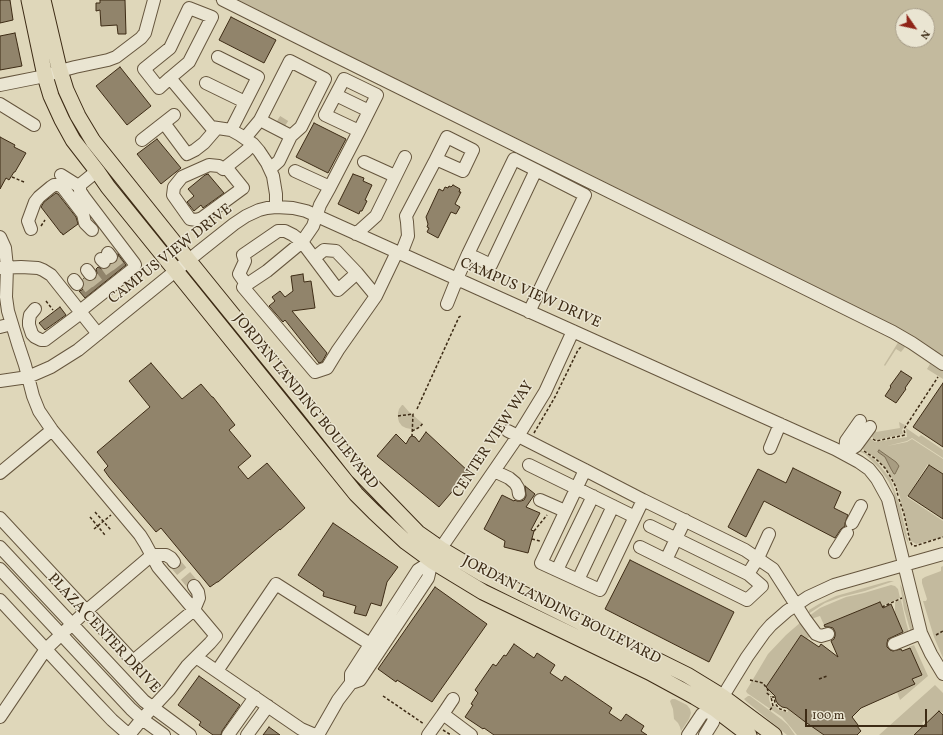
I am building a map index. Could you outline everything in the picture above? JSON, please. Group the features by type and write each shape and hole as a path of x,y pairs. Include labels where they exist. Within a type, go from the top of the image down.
{"main road":[{"name":"JORDAN LANDING BOULEVARD","path":"29,0 45,76 51,96 73,140 108,187 356,494 374,512 406,542 432,561 483,592 649,672 695,697 719,703 774,735"},
{"name":"JORDAN LANDING BOULEVARD","path":"43,0 66,90 84,127 189,261 358,471 418,533 441,549 483,574 686,674 719,703 749,735"}],"street":[{"path":"0,86 108,60 119,55 141,38 145,33 154,0"},
{"path":"223,0 893,332 943,364"},
{"path":"189,8 212,18 189,62 170,78 159,88 144,69 170,48 189,8"},
{"path":"218,57 258,77 231,130"},
{"path":"226,167 243,188 202,218 197,220 190,219 173,195 174,187 182,177 208,165 218,166 223,169 249,141 278,126 301,127 325,79 290,61 278,126 279,161 270,169"},
{"path":"170,78 214,127 231,130 249,141 263,156 270,169 274,183 276,207"},
{"path":"245,286 267,271 302,242 313,226 320,205 330,187 377,95 344,79 325,115 359,130"},
{"path":"206,83 245,102"},
{"path":"336,95 369,111"},
{"path":"0,104 34,125"},
{"path":"142,140 174,115"},
{"path":"164,123 187,154 204,143 214,127"},
{"path":"356,234 376,216 405,157"},
{"path":"357,273 338,290 302,242 293,235 278,231 243,255 245,261 239,274 245,286 315,372 327,368 376,296 408,236 406,216 436,159"},
{"path":"447,304 468,254 514,159 585,195 529,312"},
{"path":"364,162 395,176"},
{"path":"468,254 491,265 536,170"},
{"path":"35,309 30,315 29,325 32,334 35,337 45,340 81,312 96,295 123,273 134,267 134,263 80,191 81,184 97,171"},
{"path":"295,171 330,187"},
{"path":"61,175 80,187"},
{"path":"31,229 28,222 35,202 51,187 57,185 64,189 83,214 85,223 92,230"},
{"name":"CAMPUS VIEW DRIVE","path":"0,381 28,377 51,367 78,350 234,224 246,216 260,210 276,207 293,208 306,212 845,453 869,469 877,479 888,499 921,633 943,674"},
{"path":"0,238 5,248 3,267 8,310 6,325 25,365 33,396 39,411 52,430 140,535 158,567 216,636 187,666 169,690 129,735 112,720 0,600"},
{"path":"314,258 324,250 336,251 376,296"},
{"path":"3,267 38,268 51,274 98,334"},
{"name":"CENTER VIEW WAY","path":"351,683 351,674 418,570 432,561 441,549 494,471 513,434 545,392 573,331"},
{"path":"770,448 780,424"},
{"path":"845,453 856,446 867,429"},
{"path":"0,473 52,430"},
{"path":"513,434 745,550 758,558 772,569 816,634 821,636 828,634"},
{"path":"529,465 635,517"},
{"path":"585,470 541,563 600,590 643,500"},
{"path":"494,471 509,478 515,483 519,494"},
{"path":"557,570 593,496"},
{"path":"540,500 565,511"},
{"path":"578,580 613,506"},
{"path":"835,552 861,506"},
{"path":"0,518 133,661 194,610 199,598 198,592 194,586"},
{"path":"666,560 685,520"},
{"path":"640,547 747,600 762,586 748,574 650,526"},
{"path":"748,574 758,558 769,534"},
{"name":"PLAZA CENTER DRIVE","path":"0,547 144,702 190,735"},
{"path":"705,735 713,722 719,703 747,657 764,633 779,618 796,605 834,585 943,554"},
{"path":"0,717 46,649 86,611 152,555 166,555 174,562"},
{"name":"CENTER VIEW WAY","path":"318,735 338,700 351,683 360,680 428,578 432,561"},
{"name":"PLAZA CENTER DRIVE","path":"0,569 131,709 164,735"},
{"path":"216,671 276,584 370,644"},
{"path":"894,644 921,633"},
{"path":"196,657 268,706 299,732 315,735"},
{"path":"228,735 254,697"},
{"path":"431,731 453,699"},
{"path":"688,735 702,714 719,703"},
{"path":"248,735 268,706"},
{"path":"443,714 472,735"}],"path":[{"path":"12,177 24,182"},
{"path":"46,301 53,310"},
{"path":"417,409 459,317 461,316"},
{"path":"867,429 876,441 905,435 904,429 938,377"},
{"path":"398,416 412,414 412,436"},
{"path":"412,431 424,423"},
{"path":"859,448 876,458 890,476 896,487 912,545 915,546 943,537"},
{"path":"95,512 111,530"},
{"path":"94,529 115,512"},
{"path":"90,517 105,535"},
{"path":"882,607 902,598"},
{"path":"936,635 943,631"},
{"path":"819,679 827,676"},
{"path":"750,680 763,683 768,690 767,693 771,697 774,697 775,704 780,710 786,711"},
{"path":"383,696 428,726 431,731 441,728 451,735"},
{"path":"770,710 773,706 771,697"}],"shaded area":[{"path":"214,0 943,0 943,369 899,340"},
{"path":"193,280 228,324 251,345 419,541 361,492 190,281"},
{"path":"899,341 943,370 943,379 927,369 930,364 905,347 901,352 896,349 885,366 884,365"},
{"path":"402,405 422,423 416,429 406,428 399,422 398,413"},
{"path":"899,422 905,425 902,430 903,434 876,440 868,434 875,427 876,432 900,428"},
{"path":"906,428 919,437 921,435 943,450 943,458 912,438 907,441 887,446 907,442 912,439 943,459 943,474 928,464 907,497 943,521 943,537 916,544 911,541 898,489 889,473 876,458 861,448 868,437 875,442 907,437"},
{"path":"859,449 877,462 890,478 900,506 909,545 889,482 879,468 865,454 858,451"},
{"path":"879,450 896,462 899,466 895,474 885,457 878,452"},
{"path":"943,566 943,658 934,637 923,601 926,601 927,599 922,579 941,571 941,567"},
{"path":"889,581 894,581 825,603 808,614 809,610 836,596"},
{"path":"900,584 913,630 911,633 904,609"},
{"path":"891,585 898,589 900,598 882,606 880,602 824,625 820,616 811,619 809,616 820,608 846,597"},
{"path":"901,600 909,633 904,635 895,613 895,602"},
{"path":"801,622 811,636 807,639 801,635 767,687 774,695 769,695 769,699 771,706 774,705 779,710 788,712 787,708 824,735 797,735 782,717 746,691 768,654"},
{"path":"914,645 928,676 900,700 897,692 914,684 912,679 921,675 909,647"},
{"path":"935,685 943,693 943,713 939,711 928,722 926,719 922,723 924,726 915,734 916,735 879,735"},
{"path":"748,696 781,719 788,725 795,735 787,735 747,702 744,699"},
{"path":"672,699 687,705 690,709 691,713 689,719 681,731 678,723 674,719 670,701"}],"building":[{"path":"0,0 10,0 13,20 0,23"},
{"path":"100,0 125,0 126,34 118,34 117,25 101,26 100,10 96,11 96,3 100,3"},
{"path":"231,17 276,40 264,63 219,40"},
{"path":"15,33 22,66 0,70 0,36"},
{"path":"120,67 151,106 127,125 96,86"},
{"path":"314,123 346,139 328,173 296,157"},
{"path":"0,137 26,153 15,172 9,180 6,178 0,189"},
{"path":"157,139 181,168 161,184 137,154"},
{"path":"208,174 224,193 203,208 201,205 194,211 187,202 194,196 188,189"},
{"path":"353,174 364,178 363,181 372,185 365,200 367,201 359,214 338,204"},
{"path":"453,185 460,189 459,192 461,192 455,204 460,207 456,214 451,212 438,238 427,232 429,228 427,227 428,224 426,217 439,189 443,191 445,187 448,188 449,186 451,187"},
{"path":"56,193 76,217 78,224 63,235 41,207 44,202"},
{"path":"118,254 126,265 85,298 79,291 84,287 83,279 84,278 87,281 94,280 97,277 96,269 98,267 102,269 109,268 111,264 118,260"},
{"path":"303,274 304,282 311,281 315,308 292,311 327,353 322,362 319,363 285,320 283,322 269,306 275,301 272,297 280,291 285,297 293,291 291,276"},
{"path":"60,307 66,315 45,330 39,323"},
{"path":"151,363 182,399 201,384 235,425 229,430 251,456 238,467 248,479 267,463 305,508 218,582 210,587 161,528 156,532 109,477 104,470 108,466 97,452 150,407 129,381"},
{"path":"901,371 912,378 896,403 885,396"},
{"path":"943,383 943,447 913,427"},
{"path":"426,432 469,472 439,507 377,456 396,434 406,444 412,436 419,442"},
{"path":"929,465 943,474 943,519 908,496"},
{"path":"793,468 841,492 834,508 848,515 845,526 835,538 764,501 746,537 728,527 758,469 786,483"},
{"path":"525,486 535,494 526,507 540,513 531,530 534,531 528,553 504,547 505,541 484,529 502,495 514,501 524,500 526,496"},
{"path":"333,523 398,567 387,582 381,606 371,603 366,616 354,613 356,606 323,596 324,592 298,575"},
{"path":"630,560 734,612 709,662 605,609"},
{"path":"435,587 487,624 432,702 397,680 396,682 378,669"},
{"path":"880,602 883,608 891,604 903,632 888,639 887,647 893,651 901,649 902,651 910,648 922,675 912,679 915,684 861,708 852,717 861,731 857,735 824,735 787,708 778,704 775,696 766,687 801,635 819,647 821,644 838,657 831,641 834,639 835,632 833,628 825,627 824,625"},
{"path":"514,644 534,658 537,653 555,665 550,673 562,681 565,676 612,708 609,713 621,721 626,714 644,726 641,731 647,735 494,735 465,717 473,705 471,704 478,693 475,690 493,664 496,666 504,655 506,656"},
{"path":"199,676 240,705 222,731 221,735 213,735 199,725 201,722 178,705"},
{"path":"939,711 943,715 943,735 914,735"},
{"path":"269,727 280,735 263,735"}],"tunnel":[{"path":"277,121 285,126"},
{"path":"111,257 121,270"},
{"path":"104,262 114,276"},
{"path":"90,274 100,287"},
{"path":"83,279 93,292"},
{"path":"174,562 194,586"}]}
